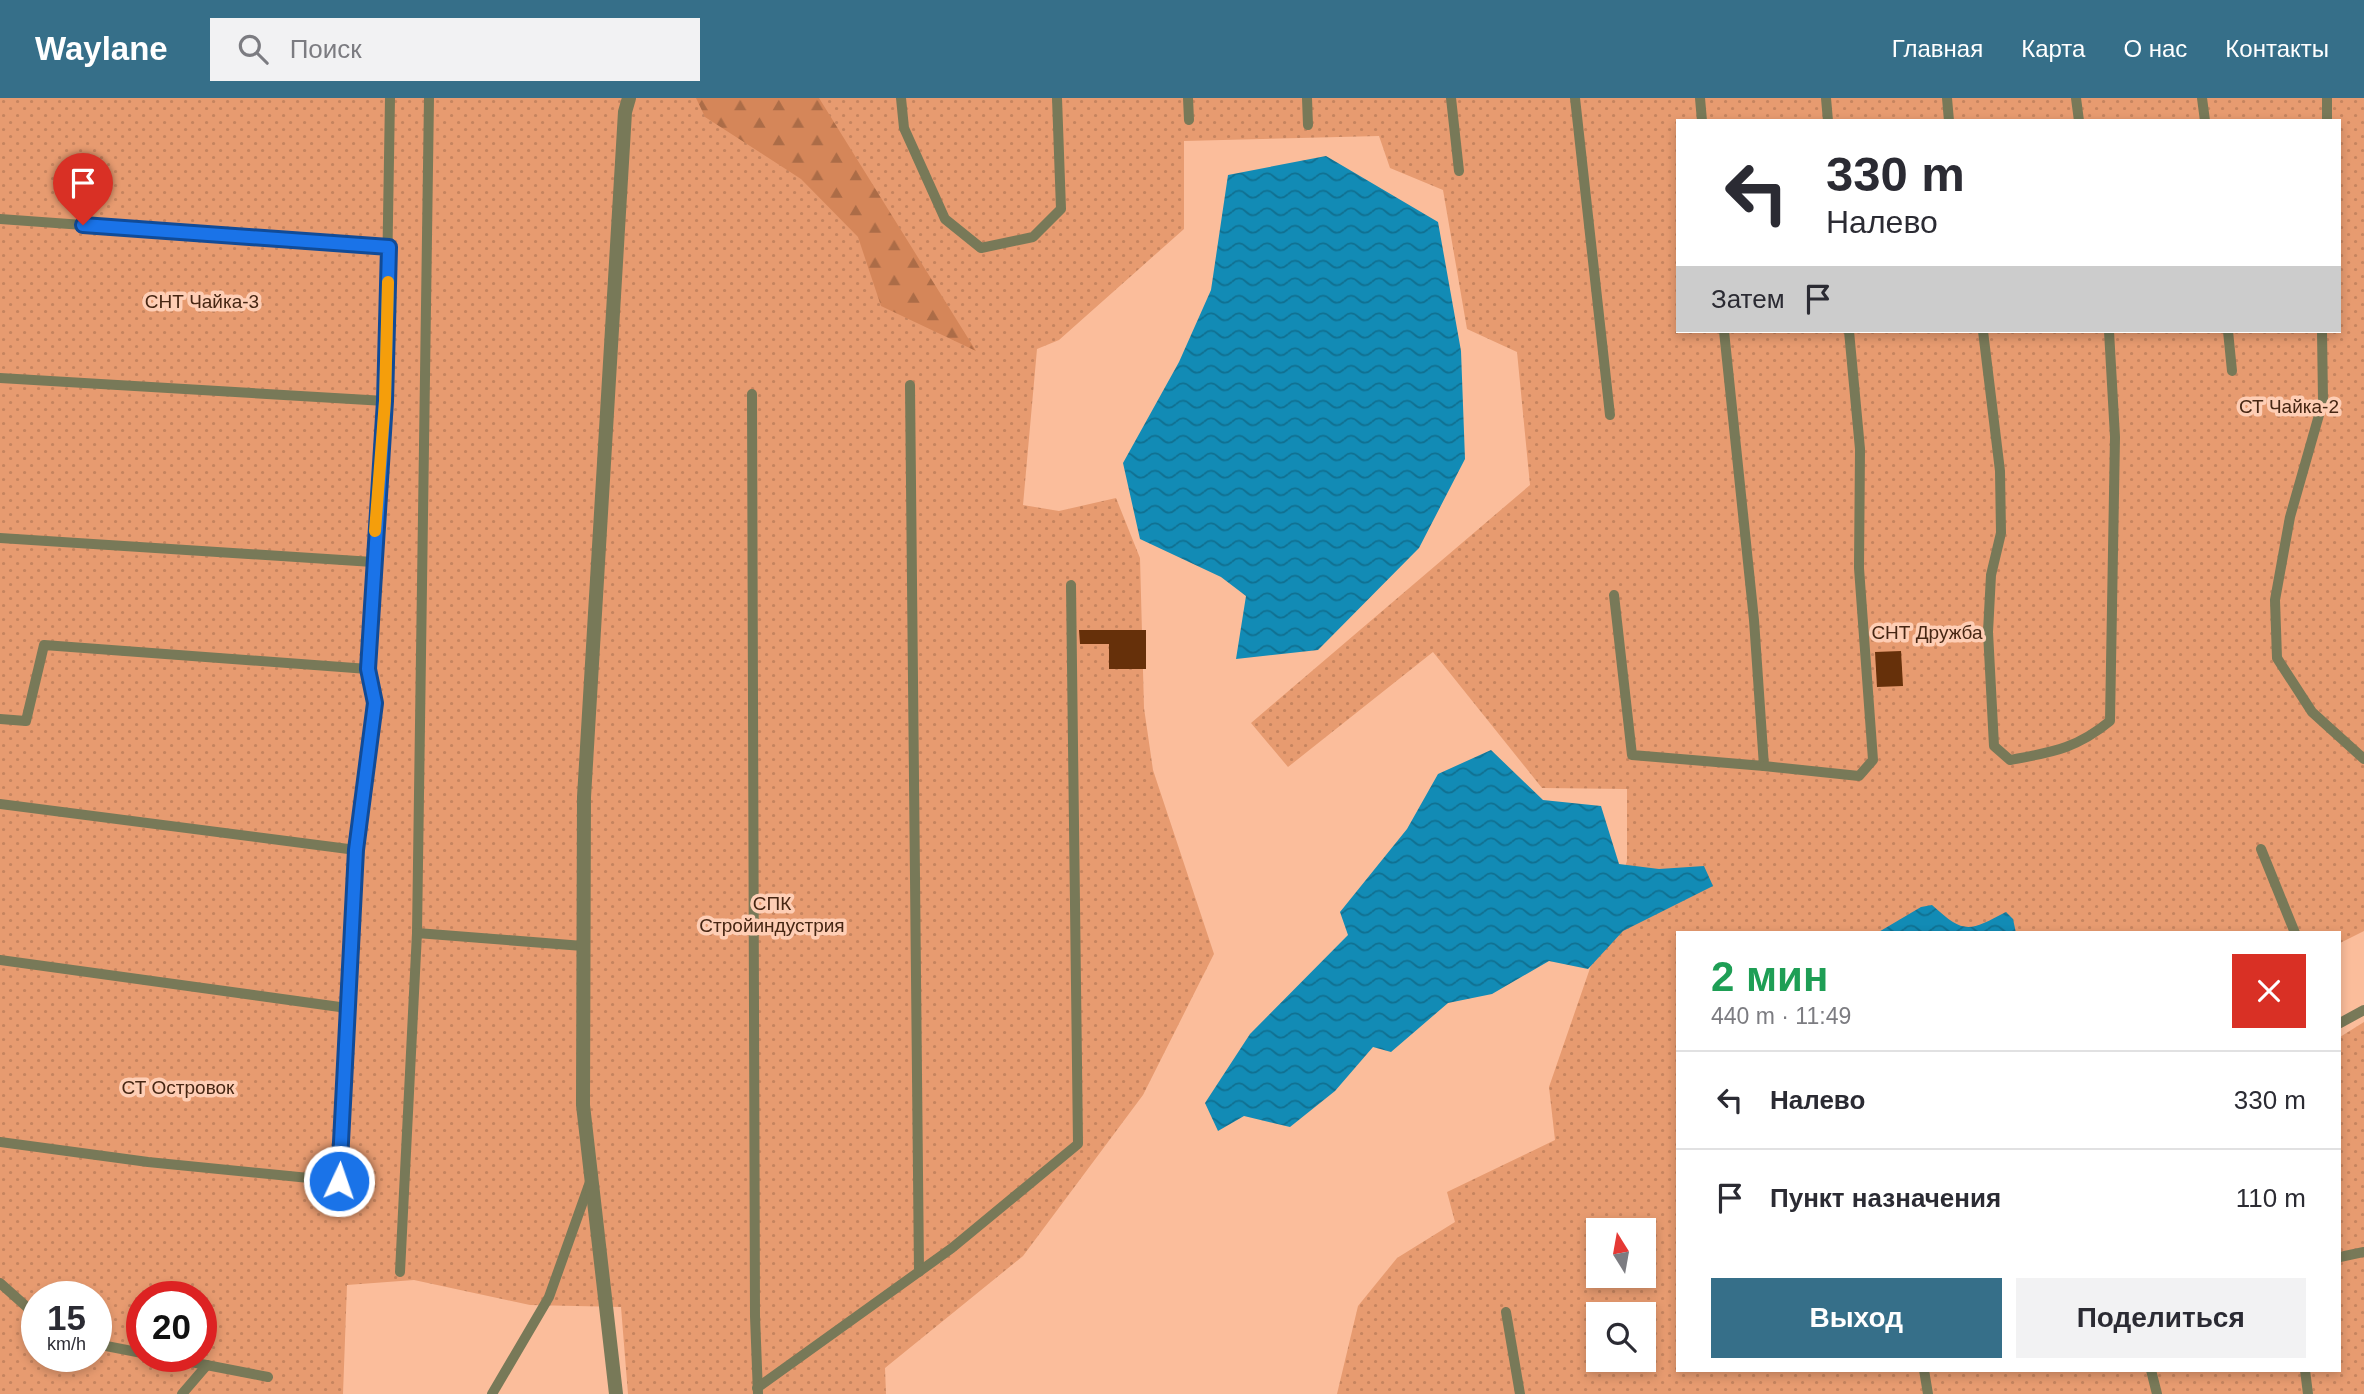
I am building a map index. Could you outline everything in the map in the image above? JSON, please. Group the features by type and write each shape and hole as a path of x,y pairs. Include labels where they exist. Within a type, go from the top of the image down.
{"street":[{"path":"617,1394 583,1105 584,797 622,152 629,98"}],"lane":[{"path":"0,1142 148,1162 339,1181 356,850 375,703 368,669 385,401 390,98"},
{"path":"400,1272 417,933 429,98"},
{"path":"901,98 904,128 945,219 981,248 1033,237 1061,209 1057,98"},
{"path":"1188,98 1189,120"},
{"path":"1307,98 1308,125"},
{"path":"1451,98 1459,171"},
{"path":"1575,98 1610,415"},
{"path":"1700,98 1702,119"},
{"path":"1826,98 1828,119"},
{"path":"1947,98 1949,119"},
{"path":"2076,98 2078,119"},
{"path":"2202,98 2205,119"},
{"path":"2327,119 2328,98"},
{"path":"0,219 389,247"},
{"path":"1724,333 1754,620 1764,766"},
{"path":"1614,595 1632,755 1859,776 1873,761 1859,568 1860,449 1849,333"},
{"path":"1983,333 2000,471 2001,533 1991,576 1987,632 1994,746 2010,760 2051,752 2086,740 2110,721 2116,436 2109,333"},
{"path":"2228,333 2232,371"},
{"path":"2322,333 2323,401 2290,517 2275,600 2277,658 2312,712 2364,759"},
{"path":"0,378 385,401"},
{"path":"910,385 919,1272"},
{"path":"752,394 757,1391"},
{"path":"0,538 373,562"},
{"path":"757,1391 919,1272 1078,1144 1070,585"},
{"path":"0,719 26,722 44,645 368,669"},
{"path":"0,804 356,850"},
{"path":"2261,849 2294,931"},
{"path":"417,933 583,946"},
{"path":"0,960 347,1008"},
{"path":"2341,1022 2364,1010"},
{"path":"492,1394 549,1297 591,1179"},
{"path":"2341,1257 2364,1252"},
{"path":"0,1283 21,1302"},
{"path":"1506,1312 1520,1394"},
{"path":"217,1367 268,1377"},
{"path":"183,1394 201,1372"},
{"path":"1924,1372 1928,1394"},
{"path":"2152,1372 2157,1394"},
{"path":"2305,1372 2308,1394"}],"green space":[{"path":"0,98 2364,98 2364,931 2341,942 2341,931 1676,931 1676,1372 2341,1372 2341,1036 2364,1022 2364,1394 1337,1394 1358,1306 1397,1258 1455,1222 1447,1192 1555,1140 1549,1087 1627,861 1627,789 1542,788 1433,652 1288,767 1251,723 1530,485 1517,352 1467,329 1443,190 1390,168 1379,136 1184,141 1184,229 1059,340 1037,349 1023,505 1059,511 1116,498 1140,558 1144,708 1153,770 1214,954 1143,1095 1023,1256 885,1368 886,1394 628,1394 621,1307 530,1305 414,1280 347,1285 343,1394 0,1394"},
{"path":"696,98 819,98 976,351 881,306 858,237 801,179 705,117"}],"water":[{"path":"1326,156 1438,222 1461,351 1465,459 1419,548 1318,650 1236,659 1246,596 1221,577 1140,539 1123,463 1179,362 1211,290 1228,175"},
{"path":"1491,750 1543,800 1601,806 1619,864 1659,869 1704,866 1713,886 1623,931 1588,969 1549,961 1492,994 1448,1003 1391,1052 1373,1047 1335,1091 1290,1127 1244,1116 1218,1131 1205,1103 1250,1034 1348,935 1340,912 1407,829 1438,774"},
{"path":"1932,905 1952,921 1967,927 2006,912 2013,919 2016,931 1880,931 1921,907"}],"building":[{"path":"1079,630 1146,630 1146,669 1109,669 1109,644 1080,644"},
{"path":"1901,651 1903,686 1877,687 1875,652"}],"slow traffic":[{"path":"375,531 385,401 388,282"}],"route":[{"path":"83,225 389,247 385,401 368,669 375,703 356,850 339,1181"}],"park label":[{"name":"СНТ Чайка-3","path":"202,301"},
{"name":"СТ Чайка-2","path":"2289,406"},
{"name":"СНТ Дружба","path":"1927,632"},
{"name":"СПК Стройиндустрия","path":"772,914"},
{"name":"СТ Островок","path":"178,1087"}]}
